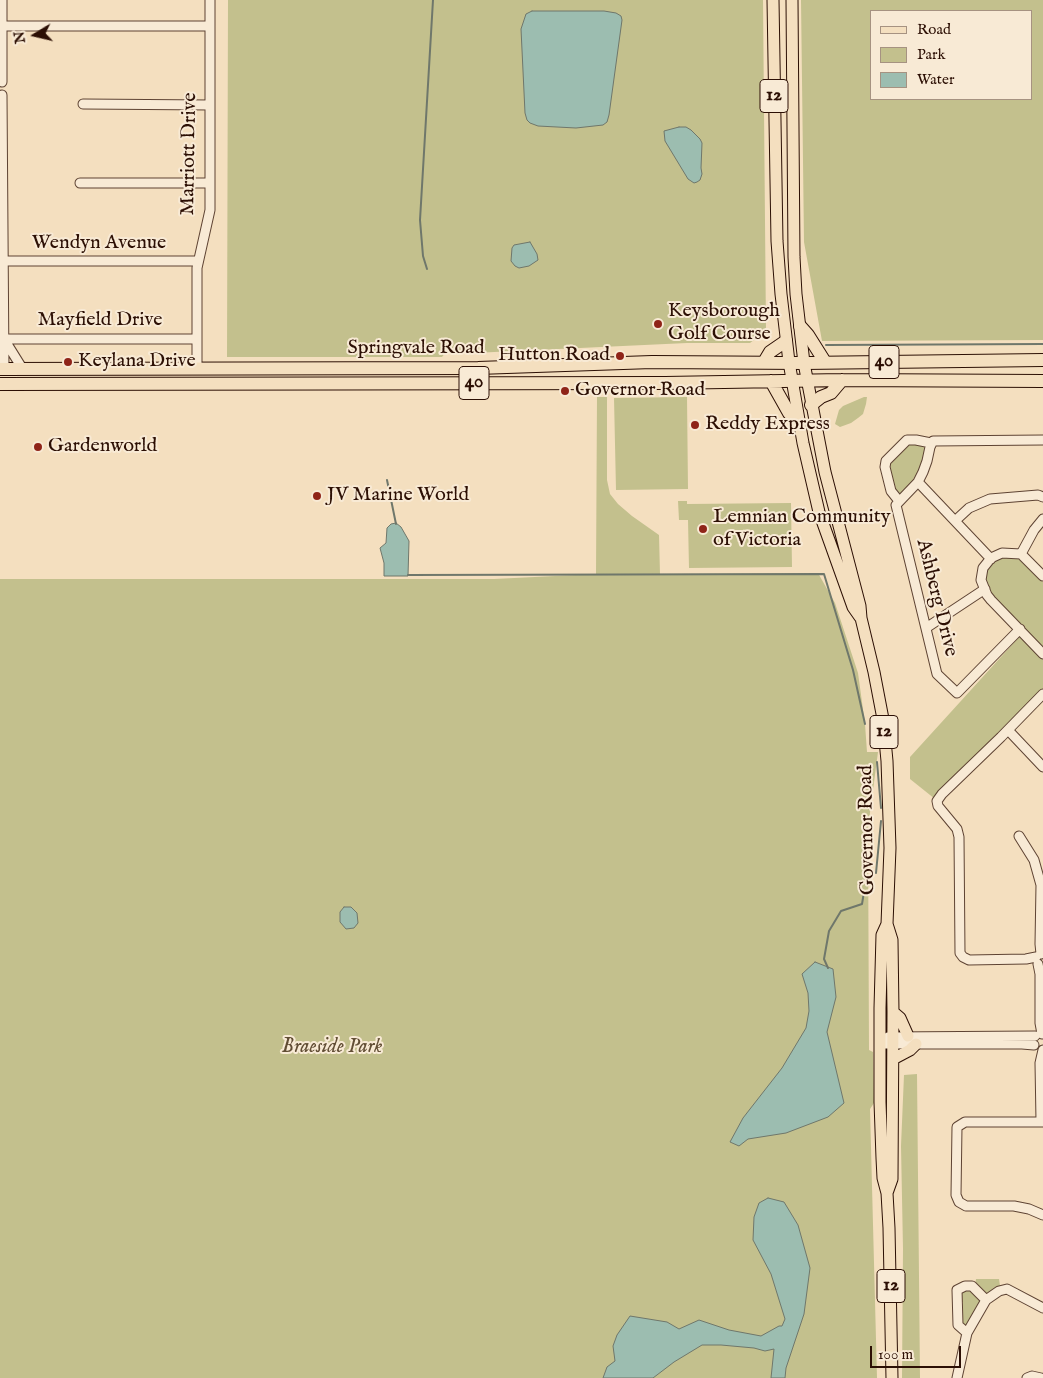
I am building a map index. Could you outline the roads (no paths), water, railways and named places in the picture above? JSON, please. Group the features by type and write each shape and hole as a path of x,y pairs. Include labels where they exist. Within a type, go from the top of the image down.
{"highway":[{"path":"800,326 825,362"},
{"path":"764,362 770,352 786,341"},
{"name":"Springvale Road","path":"2,369 468,368 652,362 1043,360"},
{"path":"2,369 2,384"},
{"name":"Springvale Road","path":"2,384 665,383 792,380 1043,381"},
{"path":"811,405 821,397 831,393 842,380"},
{"path":"771,381 789,413 799,424"}],"main road":[{"name":"12","path":"773,0 776,208 781,294 789,362"},
{"name":"12","path":"792,0 794,258 804,362"},
{"name":"Governor Road","path":"789,362 799,424 812,486 823,526 853,607 861,618"},
{"name":"Governor Road","path":"804,362 825,472 860,606 861,618 878,691 887,761 890,848 887,924 892,940 892,1179 887,1193"},
{"name":"Governor Road","path":"887,924 882,935 880,1040 882,1158 883,1178 887,1193 891,1270 892,1378"},
{"path":"892,1012 900,1018 912,1040 910,1050 892,1059"}],"street":[{"path":"2,0 1,82 6,87 5,92 1,95 1,261 4,339 2,369"},
{"name":"Marriott Drive","path":"197,368 197,261 209,214 210,0"},
{"path":"1,26 210,26"},
{"path":"83,104 210,105"},
{"path":"80,183 210,183"},
{"name":"Wendyn Avenue","path":"1,261 197,261"},
{"path":"4,339 22,368"},
{"name":"Mayfield Drive","path":"4,339 197,339"},
{"path":"931,443 927,461 918,482 899,501 891,490 885,466 886,461 908,440 931,443 937,440 1043,440"},
{"path":"918,482 991,559"},
{"path":"956,520 969,508 990,499 1038,495 1043,497"},
{"name":"Ashberg Drive","path":"899,501 896,505 896,510 936,674 957,693 1020,629"},
{"path":"1021,554 1034,530 1043,519"},
{"path":"1043,576 1021,554 1002,552 991,559 984,568 981,580 991,600 1043,654"},
{"path":"926,628 985,590"},
{"path":"1038,959 968,960 960,953 959,838 957,829 941,810 938,801 942,794 1043,694"},
{"path":"1008,730 1043,767"},
{"path":"1019,836 1034,860 1042,885 1038,959 1040,974 1039,1041 1042,1121 965,1122 957,1127 956,1196 959,1202 966,1206 1014,1206 1030,1209 1043,1215"},
{"path":"880,1040 1022,1044 1039,1041"},
{"path":"967,1333 958,1325 958,1290 965,1286 972,1286 986,1300"},
{"path":"957,1378 967,1333 986,1300 999,1291 1007,1289 1043,1308"},
{"path":"1027,1378 1032,1376 1040,1378"}],"water":[{"path":"532,11 604,11 621,16 609,115 607,122 603,125 576,128 538,126 527,120 525,113 521,29 526,14"},
{"path":"686,127 691,130 702,143 702,174 700,180 694,183 688,179 665,141 664,131"},
{"path":"530,242 537,254 538,260 529,266 519,268 515,266 511,261 512,248 514,245"},
{"path":"396,523 401,527 409,541 408,576 384,576 384,563 380,548 386,543 387,528 391,524"},
{"path":"344,907 351,907 357,913 358,923 354,928 346,929 340,922 340,912"},
{"path":"815,962 833,969 836,997 827,1032 844,1103 828,1117 786,1133 748,1139 739,1146 730,1142 743,1118 782,1068 806,1028 809,1011 808,993 802,974"},
{"path":"768,1198 784,1202 798,1225 810,1268 804,1314 786,1368 785,1378 771,1378 774,1349 765,1351 754,1348 702,1345 674,1362 653,1378 603,1378 607,1367 615,1361 613,1346 617,1335 630,1316 667,1322 679,1329 699,1320 729,1330 761,1336 782,1326 785,1319 771,1274 753,1240 754,1217 759,1203"}],"waterway":[{"path":"427,269 423,256 420,220 433,0"},
{"path":"826,345 1043,344"},
{"path":"387,480 396,524"},
{"path":"408,575 824,574 853,670 865,724"},
{"path":"877,762 881,808"},
{"path":"876,873 881,821"},
{"path":"828,968 824,959 829,931 841,911 862,904 864,892"}],"place":[{"name":"Keysborough Golf Course","path":"658,324"},
{"name":"Hutton Road","path":"620,356"},
{"name":"Keylana Drive","path":"68,362"},
{"name":"Governor Road","path":"565,391"},
{"name":"Reddy Express","path":"695,425"},
{"name":"Gardenworld","path":"38,447"},
{"name":"JV Marine World","path":"317,496"},
{"name":"Lemnian Community of Victoria","path":"703,529"}],"park label":[{"name":"Braeside Park","path":"332,1048"}]}
